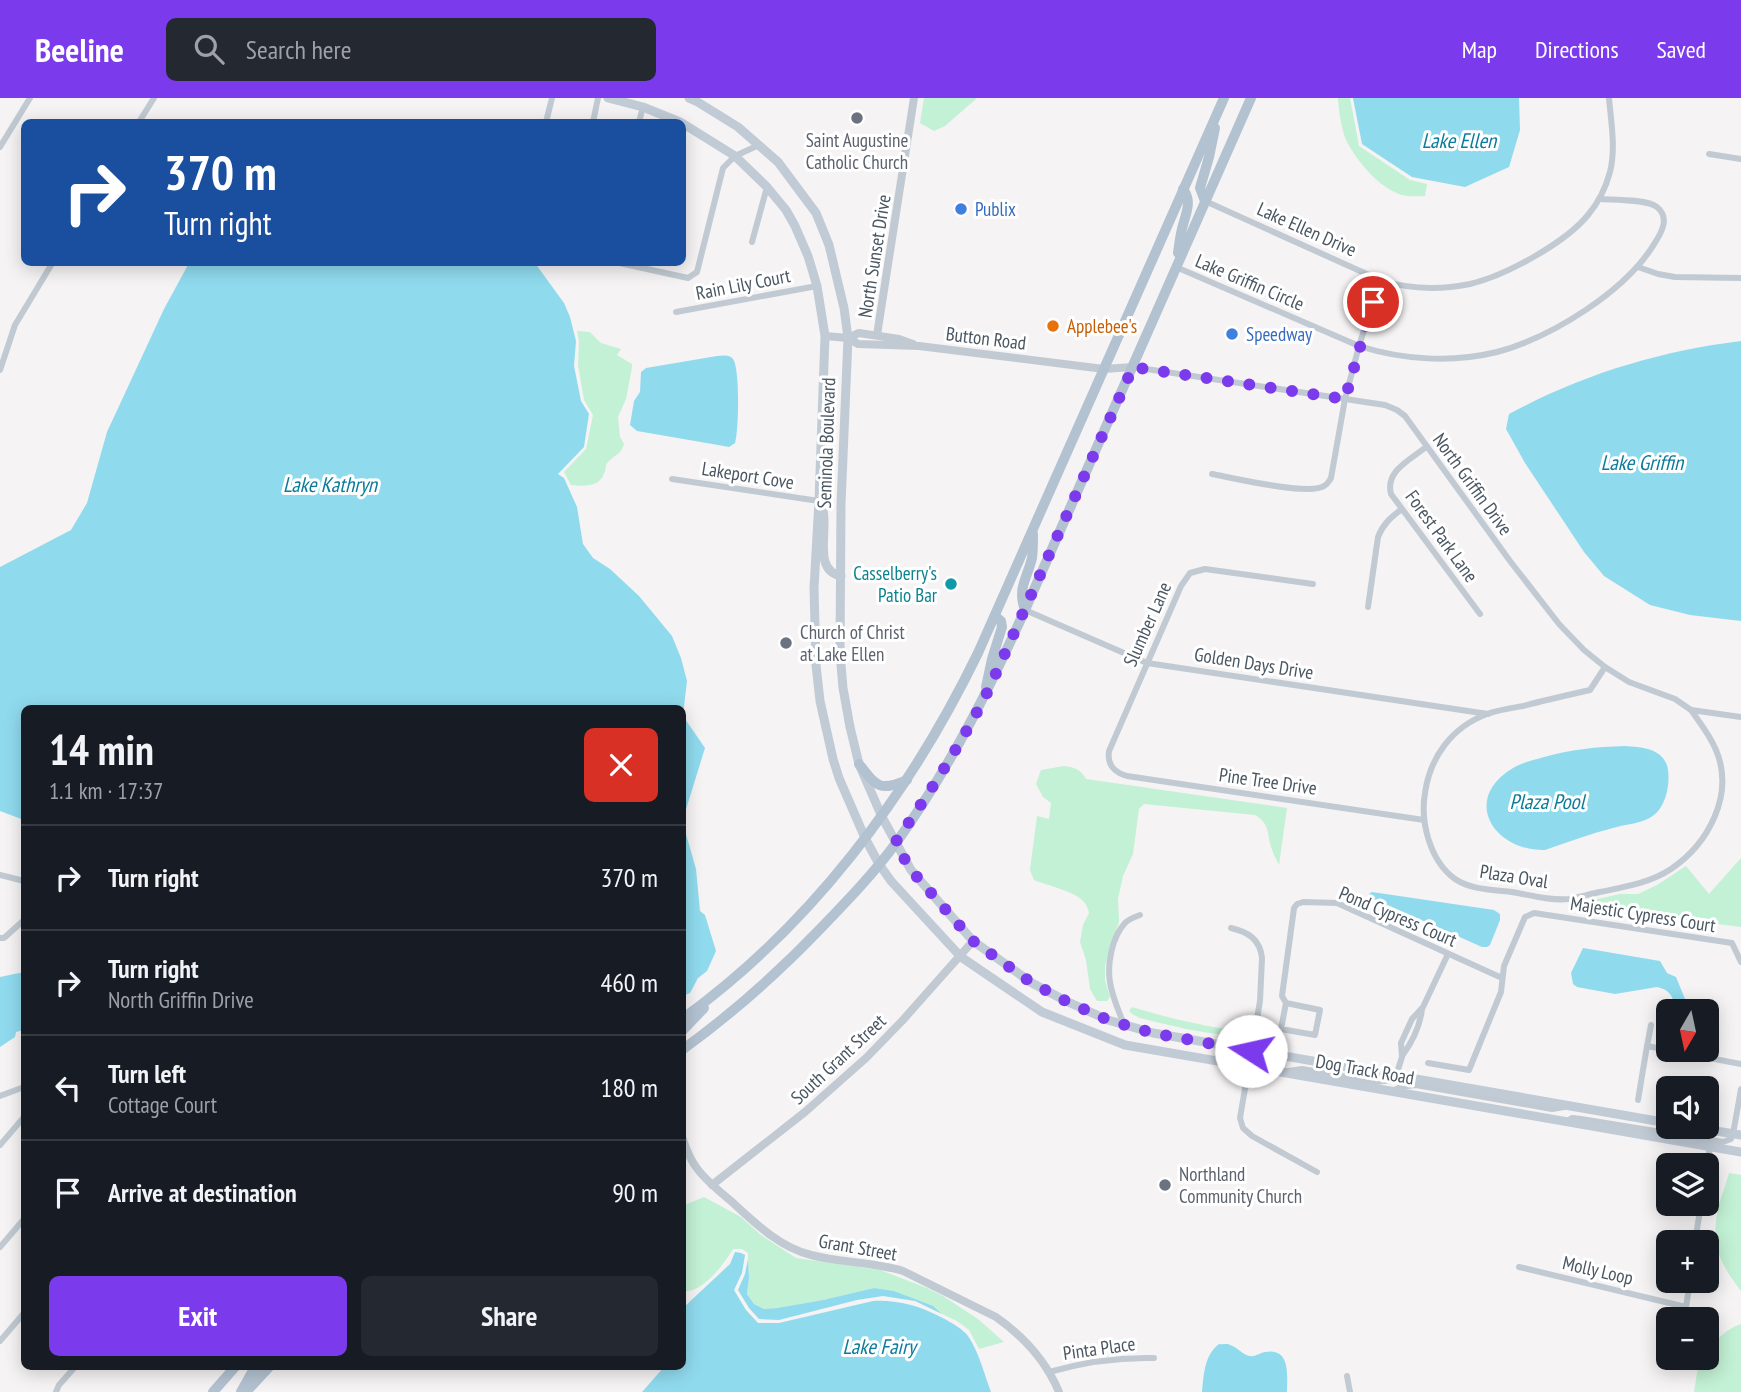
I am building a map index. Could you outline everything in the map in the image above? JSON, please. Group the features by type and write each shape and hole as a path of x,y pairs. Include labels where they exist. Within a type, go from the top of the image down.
{"main road":[{"name":"Seminola Boulevard","path":"608,98 643,107 673,119"},
{"name":"Seminola Boulevard","path":"689,98 738,127 778,162 816,213 832,255 848,338 841,504 840,653 843,688 859,764 895,843"},
{"path":"686,1016 742,971 823,889 882,817 940,727 995,616 1224,98"},
{"path":"686,1047 733,1011 788,962 841,908 895,843 935,784 982,704 1251,98"},
{"path":"1205,201 1200,188 1218,110"},
{"name":"Seminola Boulevard","path":"686,125 735,156 786,210 808,256 817,286 825,336 814,588 816,665 820,701 839,778 879,864"},
{"path":"1176,267 1181,230 1189,202 1188,195 1183,190"},
{"path":"819,502 825,515 824,563 832,573 841,576"},
{"path":"1025,610 1022,591 1032,558 1034,527"},
{"path":"982,704 992,659 1002,631 1001,621 995,616"},
{"path":"859,764 873,782 882,786 907,780"},
{"name":"Dog Track Road","path":"895,843 911,870 973,941 1032,983 1108,1020 1153,1033 1656,1121"},
{"name":"Dog Track Road","path":"879,864 891,881 961,957 1042,1012 1125,1045 1741,1152"},
{"path":"686,1028 717,991"},
{"path":"1719,1132 1737,1135"},
{"path":"213,1392 232,1370"},
{"path":"244,1392 254,1370"},
{"path":"244,1392 266,1370"}],"street":[{"path":"0,147 30,98"},
{"path":"141,119 154,98"},
{"path":"547,119 552,98"},
{"path":"594,119 598,98"},
{"name":"North Sunset Drive","path":"877,335 914,98"},
{"name":"Lake Ellen Drive","path":"1205,201 1380,280 1418,288 1467,285 1494,277 1551,246 1587,216 1599,199 1610,173 1613,155 1609,98"},
{"path":"640,119 643,107"},
{"path":"0,130 8,134"},
{"path":"631,266 688,278 697,272 723,168 735,156 759,145"},
{"path":"1709,154 1741,159"},
{"path":"752,242 767,187"},
{"name":"Lake Griffin Circle","path":"1176,267 1383,353 1418,358 1471,357 1521,344 1566,321 1617,287 1638,267 1663,229 1663,216 1658,208 1649,204 1599,199"},
{"path":"0,368 15,325 51,266"},
{"path":"651,271 652,266"},
{"path":"1638,267 1675,277 1741,278"},
{"path":"1212,474 1302,489 1322,488 1327,485 1331,478 1345,399 1380,280"},
{"name":"Rain Lily Court","path":"676,312 817,286"},
{"name":"Button Road","path":"848,338 859,333 877,335 919,346"},
{"name":"Button Road","path":"825,336 848,338 858,344 919,346 1104,369 1133,367"},
{"name":"North Griffin Drive","path":"1133,367 1385,405 1397,410 1405,416 1559,624 1584,650 1629,682 1675,699 1690,710 1741,717"},
{"name":"Forest Park Lane","path":"1426,447 1391,477 1391,494 1480,614"},
{"name":"Lakeport Cove","path":"672,479 819,502"},
{"path":"1368,607 1378,537 1387,520 1402,509"},
{"name":"Slumber Lane","path":"1111,767 1109,751 1185,577 1205,569 1312,584"},
{"name":"Golden Days Drive","path":"1025,610 1147,663 1488,714"},
{"name":"Plaza Oval","path":"1605,667 1590,690 1488,714 1457,731 1442,747 1426,783 1424,820 1428,839 1437,858 1447,873 1457,881 1471,886 1569,899 1632,885 1670,869 1687,856 1713,822 1722,790 1722,772 1717,752 1707,732 1690,710"},
{"name":"Pine Tree Drive","path":"1111,767 1117,773 1127,776 1424,820"},
{"path":"0,875 21,880"},
{"name":"Pond Cypress Court","path":"1286,1003 1320,1010 1315,1035 1281,1029 1286,1003 1282,996 1294,908 1303,902 1337,903 1502,978"},
{"name":"Majestic Cypress Court","path":"1427,1063 1469,1070 1501,992 1504,967 1525,917 1534,913 1732,943 1741,962"},
{"path":"1124,1025 1110,985 1110,962 1121,929 1131,919 1140,915"},
{"path":"0,939 4,939 21,923"},
{"path":"1231,928 1255,939 1261,951 1260,1001 1240,1118 1243,1128 1252,1136 1317,1172"},
{"name":"South Grant Street","path":"712,1185 805,1112 866,1059 973,941"},
{"path":"1279,1071 1302,1069 1388,1082 1396,1076 1402,1057 1412,1044 1423,1007 1448,954"},
{"path":"1402,1057 1401,1043 1412,1019 1423,1007"},
{"path":"1638,1100 1651,1025"},
{"path":"1408,1027 1417,1031"},
{"path":"1647,1046 1741,1064"},
{"path":"1394,1091 1399,1087 1416,1085 1552,1109 1573,1106"},
{"path":"0,1096 21,1088"},
{"path":"1565,1121 1572,1118 1581,1119 1723,1142 1737,1135 1740,1092"},
{"path":"0,1145 21,1120"},
{"path":"1709,1153 1710,1147"},
{"name":"Grant Street","path":"686,1148 697,1169 712,1185 784,1245 812,1255 903,1270 996,1317 1034,1350 1059,1392"},
{"path":"0,1247 21,1222"},
{"name":"Molly Loop","path":"1519,1267 1686,1307 1688,1293"},
{"path":"0,1341 21,1316"},
{"name":"Pinta Place","path":"1049,1372 1081,1363 1136,1357 1154,1358"},
{"path":"56,1392 72,1370"},
{"path":"1347,1376 1350,1392"}],"green space":[{"path":"924,98 977,98 945,126 934,131 920,123"},
{"path":"1338,98 1350,98 1359,146 1410,180 1427,184 1425,196 1405,196 1393,192 1363,166 1345,137"},
{"path":"577,331 590,332 601,343 621,349 617,355 632,364 626,399 618,417 623,447 607,464 603,477 596,483 587,485 571,485 564,472 586,449 593,415 584,400 578,365"},
{"path":"1064,766 1077,770 1086,779 1287,808 1279,865 1266,825 1255,815 1144,804 1139,809 1133,854 1123,876 1118,899 1119,922 1105,966 1105,980 1110,997 1107,1001 1097,1001 1090,989 1086,960 1080,942 1083,925 1089,913 1086,904 1075,895 1034,880 1030,870 1037,816 1049,819 1051,803 1043,797 1036,784 1041,770"},
{"path":"1741,858 1741,927 1578,906 1580,903 1620,894 1638,894 1686,866 1709,894"},
{"path":"1132,1007 1208,1026 1247,1028 1245,1033 1235,1035 1194,1030 1140,1018 1129,1011"},
{"path":"1729,1173 1741,1175 1741,1291 1719,1254 1719,1230 1715,1230 1719,1204"},
{"path":"704,1197 741,1217 761,1235 796,1258 880,1270 927,1288 978,1319 1004,1342 979,1349 969,1330 932,1306 894,1291 874,1288 823,1300 764,1309 754,1304 747,1294 748,1253 742,1249 733,1249 705,1283 686,1291 686,1204"},
{"path":"1741,1324 1741,1392 1694,1392 1698,1370 1719,1370 1719,1338"}],"water":[{"name":"Lake Ellen","path":"1353,98 1519,98 1520,130 1509,167 1465,187 1412,177 1362,144"},
{"name":"Lake Kathryn","path":"187,266 537,266 564,303 570,317 576,341 574,366 581,401 589,414 584,447 558,474 564,478 577,507 583,544 593,558 610,569 639,596 672,636 687,681 684,705 21,705 21,819 0,811 0,567 71,530 87,503 107,432 164,309"},
{"name":"Lake Griffin","path":"1741,341 1741,621 1690,615 1650,605 1604,576 1584,552 1525,463 1506,429 1509,414 1592,376 1680,351"},
{"path":"730,356 737,374 735,443 729,447 637,431 630,425 634,401 640,392 641,372 646,368"},
{"path":"686,720 705,748 686,809"},
{"name":"Plaza Pool","path":"1625,746 1652,750 1666,763 1668,788 1662,806 1650,818 1545,850 1527,848 1511,842 1498,833 1490,821 1487,808 1489,794 1497,780 1513,768 1528,761 1565,752"},
{"path":"686,834 696,869 700,911 705,915 716,951 707,971 698,978 690,993 686,995"},
{"path":"1372,892 1494,910 1500,914 1500,920 1490,945 1482,947 1372,898 1369,894"},
{"path":"1583,948 1660,961 1667,973 1676,977 1685,999 1673,999 1669,993 1657,987 1615,994 1577,987 1573,984 1571,973"},
{"path":"21,973 21,1031 0,1047 0,977"},
{"name":"Lake Fairy","path":"735,1252 745,1255 742,1273 734,1290 758,1323 779,1323 873,1301 906,1304 933,1313 968,1336 991,1392 642,1392 661,1370 686,1370 686,1305 730,1264"},
{"path":"748,1259 747,1294 754,1304 764,1309 823,1300 874,1288 894,1291 915,1299 933,1306 942,1314 915,1301 883,1296 779,1320 759,1319 738,1290"},
{"path":"1219,1344 1229,1344 1249,1356 1265,1352 1279,1354 1286,1364 1287,1392 1202,1392 1204,1372 1210,1354"}],"place":[{"name":"Saint Augustine Catholic Church","path":"857,118"},
{"name":"Publix","path":"961,209"},
{"name":"Applebee's","path":"1053,326"},
{"name":"Speedway","path":"1232,334"},
{"name":"Casselberry's Patio Bar","path":"951,584"},
{"name":"Church of Christ at Lake Ellen","path":"786,643"},
{"name":"Northland Community Church","path":"1165,1185"}],"route":[{"path":"1251,1051 1153,1033 1108,1020 1032,983 973,941 911,870 895,843 964,737 989,689 1133,367 1345,399 1373,302"}]}
